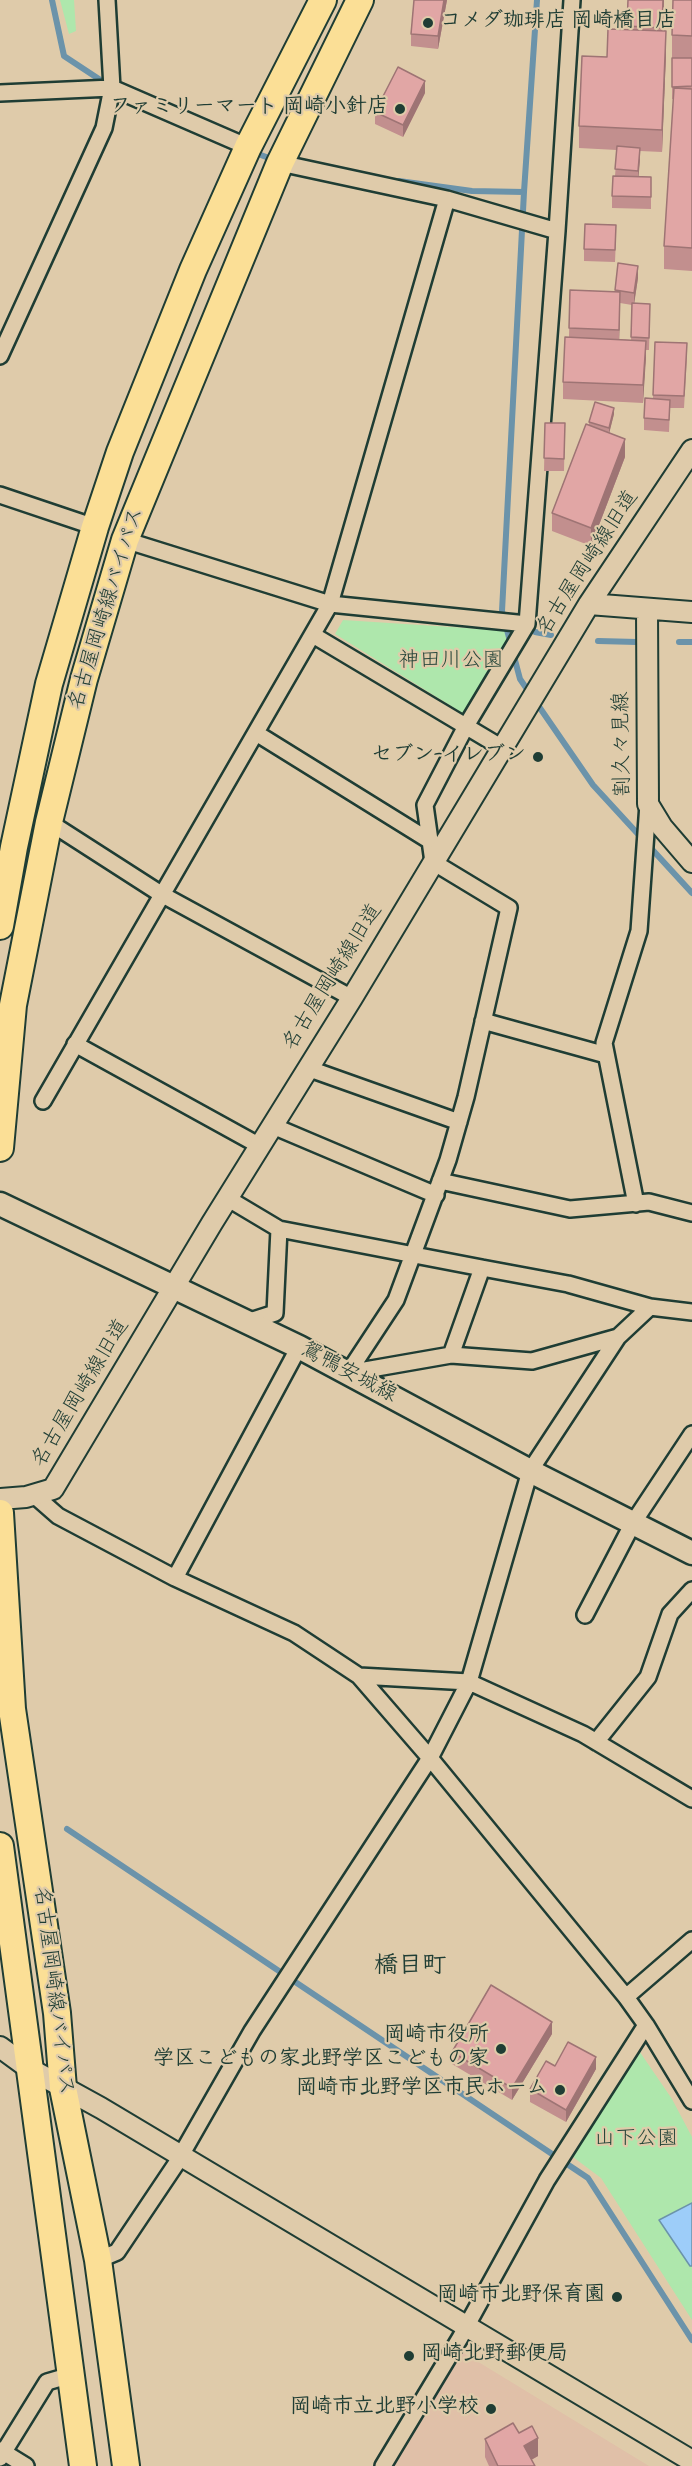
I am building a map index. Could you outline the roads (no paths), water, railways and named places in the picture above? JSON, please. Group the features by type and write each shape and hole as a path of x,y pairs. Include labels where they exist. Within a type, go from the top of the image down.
{"main road":[{"name":"名古屋岡崎線バイパス","path":"0,926 7,845 49,684 95,527 120,452 189,280 248,147 323,0"},
{"name":"名古屋岡崎線バイパス","path":"0,1148 13,1005 49,822 84,679 125,540 280,163 360,0"},
{"name":"鴛鴨安城線","path":"0,1204 299,1347 530,1471 692,1553"},
{"name":"名古屋岡崎線バイパス","path":"0,1513 12,1709 57,2013 63,2088 98,2260 126,2466"},
{"name":"名古屋岡崎線バイパス","path":"0,1846 83,2466"}],"street":[{"path":"1,348 104,128 112,88 107,0"},
{"path":"348,1373 396,1300 438,1188 459,1122 509,908 433,862 425,805 466,726 527,624 572,0"},
{"path":"0,93 112,88 248,147"},
{"path":"280,163 447,199 557,231"},
{"path":"43,1101 330,604 447,199"},
{"name":"名古屋岡崎線旧道","path":"0,1499 34,1495 53,1489 227,1198 352,998 589,604 692,450"},
{"path":"0,495 95,527"},
{"path":"125,540 330,604 527,624"},
{"path":"589,604 692,612"},
{"name":"割久々見線","path":"647,610 648,804 662,827 692,862"},
{"path":"313,635 504,748"},
{"path":"256,733 430,841"},
{"path":"636,1204 604,1043 639,931 648,804"},
{"path":"49,822 161,894 352,998"},
{"path":"483,1021 606,1055"},
{"path":"75,1044 261,1146"},
{"path":"307,1068 459,1122"},
{"path":"273,1126 438,1188 570,1209 649,1202 692,1213"},
{"path":"227,1198 279,1229 568,1284 650,1308 692,1312"},
{"path":"247,1322 275,1313 279,1229"},
{"path":"451,1355 482,1268"},
{"path":"98,2260 117,2252 180,2155 252,2031 430,1758 469,1682 530,1471 618,1338 650,1308"},
{"path":"348,1373 451,1355 532,1360 618,1338"},
{"path":"175,1578 299,1347"},
{"path":"585,1615 633,1523 692,1434"},
{"path":"34,1495 58,1516 175,1578 294,1633 359,1676 430,1758 626,1997 691,2096"},
{"path":"596,1742 648,1677 670,1614 692,1590"},
{"path":"359,1676 469,1682 596,1742 692,1799"},
{"path":"626,1997 692,1940"},
{"path":"383,2466 466,2326 547,2180 646,2025"},
{"path":"0,2047 30,2069 180,2155 692,2461"},
{"path":"26,2466 1,2454 47,2382 71,2375"}],"water":[{"path":"692,2203 692,2266 690,2266 659,2220"}],"waterway":[{"path":"52,0 64,56 108,85"},
{"path":"537,0 524,192 502,611 520,679 593,785 692,893"},
{"path":"253,152 274,160"},
{"path":"399,181 472,191 524,192"},
{"path":"535,632 551,635"},
{"path":"598,641 637,642"},
{"path":"679,642 692,642"},
{"path":"67,1829 555,2156"},
{"path":"567,2164 588,2178 692,2340"}],"place":[{"name":"コメダ珈琲店 岡崎橋目店","path":"428,23"},
{"name":"ファミリーマート 岡崎小針店","path":"400,109"},
{"name":"セブン-イレブン","path":"538,757"},
{"name":"岡崎市役所 学区こどもの家北野学区こどもの家","path":"501,2049"},
{"name":"岡崎市北野学区市民ホーム","path":"560,2090"},
{"name":"岡崎市北野保育園","path":"617,2297"},
{"name":"岡崎北野郵便局","path":"409,2356"},
{"name":"岡崎市立北野小学校","path":"491,2409"}],"district":[{"name":"橋目町","path":"410,1968"}],"park label":[{"name":"神田川公園","path":"451,663"},
{"name":"山下公園","path":"636,2141"}]}
